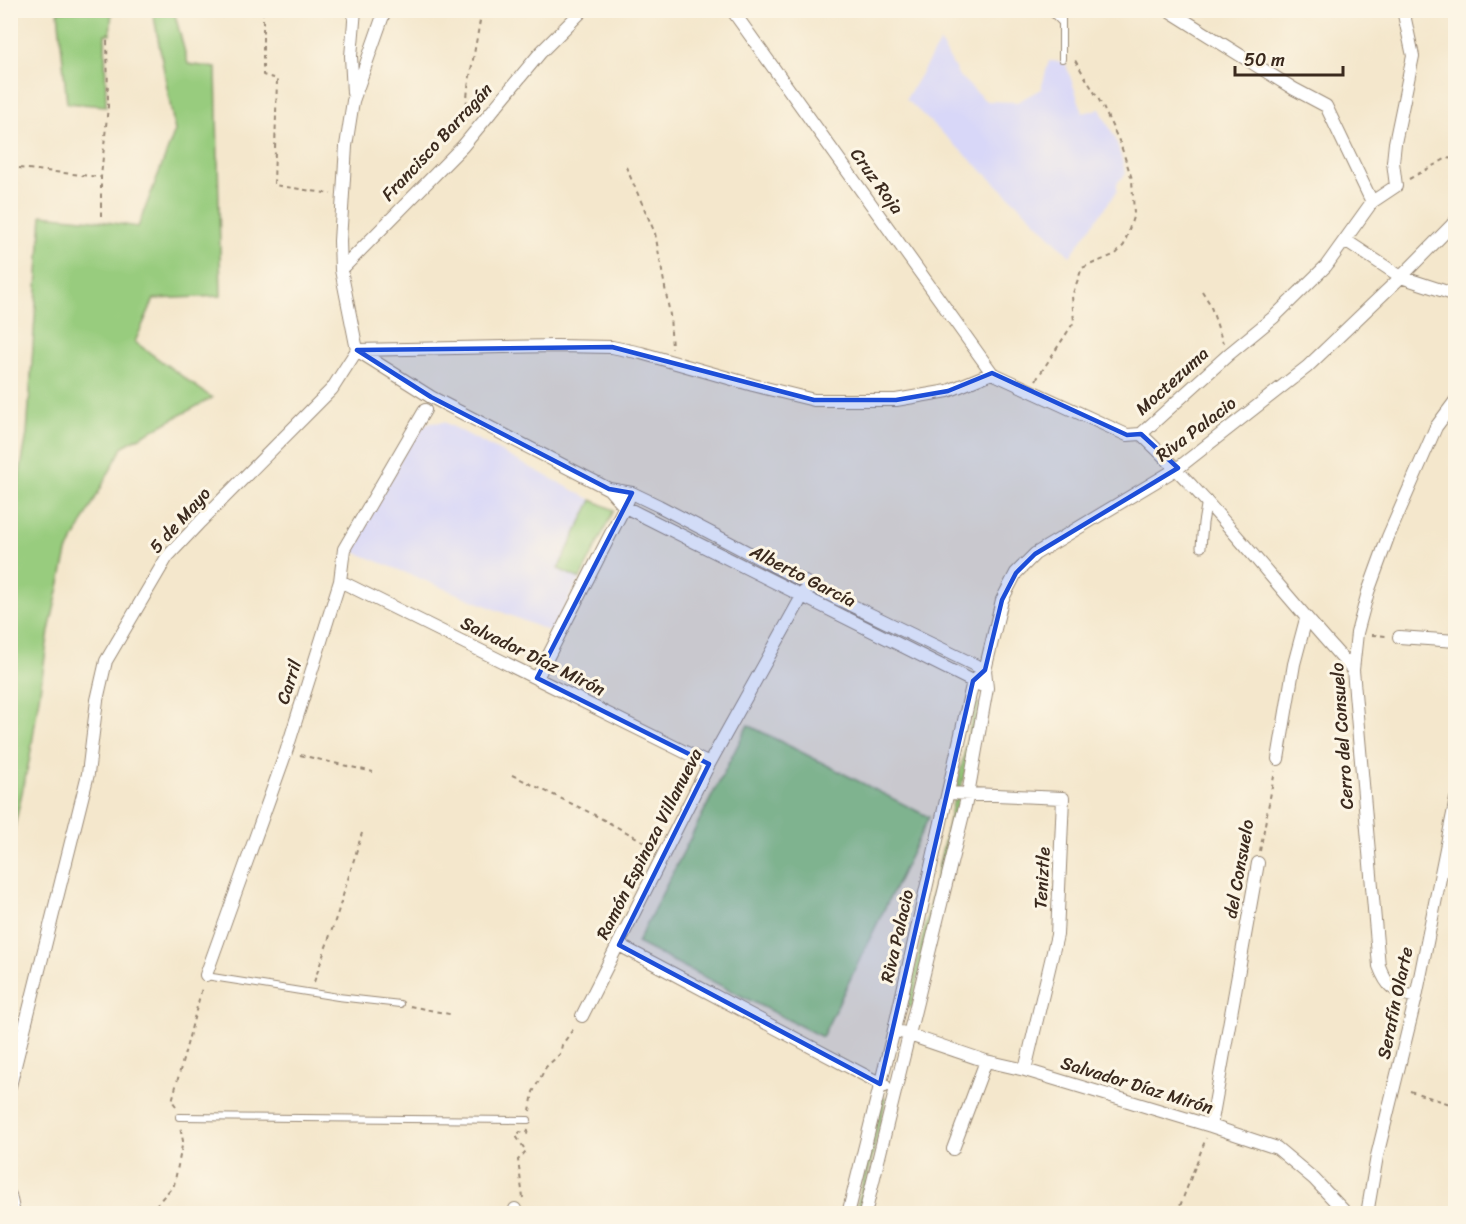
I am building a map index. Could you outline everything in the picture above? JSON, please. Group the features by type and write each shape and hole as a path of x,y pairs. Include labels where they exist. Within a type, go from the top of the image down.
{"street":[{"path":"353,101 351,56 355,10"},
{"path":"385,10 353,101 346,146 340,241 341,270 357,350 601,347 641,353 814,400 896,400 948,391 992,373"},
{"name":"Francisco Barragán","path":"341,270 463,146 541,52 583,10"},
{"name":"Cruz Roja","path":"732,10 992,373"},
{"path":"1168,10 1294,89 1326,106 1372,202"},
{"path":"1396,186 1393,162 1395,143 1413,56 1403,10"},
{"name":"Moctezuma","path":"992,373 1127,435 1141,434 1229,354 1274,317 1326,266 1372,202 1396,186"},
{"name":"Riva Palacio","path":"865,1214 968,794 987,688 985,670 1002,600 1016,573 1035,554 1178,468 1307,367 1401,277 1455,221"},
{"path":"1345,240 1401,277 1455,295"},
{"name":"Alberto García","path":"357,350 431,397 609,489 632,494 659,506 809,584 985,670"},
{"name":"5 de Mayo","path":"10,1086 88,774 97,700 106,661 167,557 332,389 357,350"},
{"name":"Cerro del Consuelo","path":"1416,997 1403,994 1386,984 1379,966 1353,670 1357,633 1368,592 1388,537 1436,427 1455,400"},
{"name":"Carril","path":"206,975 286,752 340,581 344,549 424,410"},
{"path":"1141,434 1178,468 1207,500 1306,620 1353,670"},
{"name":"Alberto García","path":"609,489 625,507 987,688"},
{"path":"537,678 632,494"},
{"path":"1201,547 1207,500"},
{"name":"Salvador Díaz Mirón","path":"340,581 709,764"},
{"name":"Ramón Espinoza Villanueva","path":"582,1016 709,764 809,584"},
{"path":"1278,759 1294,664 1306,620"},
{"path":"1400,637 1455,641"},
{"path":"974,681 985,670"},
{"name":"Riva Palacio","path":"848,1214 894,1030 974,681"},
{"name":"Teniztle","path":"948,793 1063,798 1057,935 1025,1070"},
{"name":"Serafín Olarte","path":"1367,1214 1377,1156 1416,997 1455,799"},
{"name":"del Consuelo","path":"1211,1126 1258,863"},
{"path":"618,945 895,1092"},
{"name":"Salvador Díaz Mirón","path":"894,1030 986,1061 1025,1070 1277,1148 1314,1179 1347,1214"},
{"path":"953,1149 986,1061"},
{"path":"10,1195 14,1214"}],"lane":[{"path":"1049,10 1061,22"},
{"path":"1062,10 1062,59"},
{"path":"206,975 310,993 400,1004"},
{"path":"179,1117 528,1120"}],"path":[{"path":"263,10 263,75 277,79 274,185 286,189 343,196"},
{"path":"465,123 468,87 482,10"},
{"path":"101,216 101,177 108,106 107,36"},
{"path":"1029,390 1074,322 1072,296 1082,268 1116,254 1124,245 1134,214 1132,179 1120,142 1075,58 1062,48"},
{"path":"1396,186 1447,158 1455,159"},
{"path":"10,167 101,177"},
{"path":"626,167 655,233 670,315 673,362"},
{"path":"1202,291 1210,304 1220,337 1229,354"},
{"path":"1357,633 1400,637"},
{"path":"286,752 373,772"},
{"name":"del Consuelo","path":"1258,863 1278,759"},
{"path":"512,775 591,813 664,852"},
{"path":"310,993 339,912 362,833"},
{"path":"163,1214 157,1204 174,1185 183,1141 178,1109 172,1101 206,975"},
{"path":"400,1004 454,1016"},
{"path":"515,1211 523,1202 518,1160 526,1151 516,1136 520,1132 527,1134 533,1092 546,1068 560,1054 562,1045 582,1016"},
{"path":"1410,1091 1455,1106"},
{"path":"1177,1214 1211,1126"}],"highlighted area":[{"path":"612,347 814,400 896,400 948,391 992,373 1127,435 1141,434 1178,468 1035,554 1016,573 1002,600 985,670 973,681 880,1084 619,945 709,764 537,678 632,493 609,489 431,397 357,350"}],"shaded area":[{"path":"940,42 959,76 986,101 1017,102 1041,89 1049,61 1065,62 1083,113 1100,109 1116,140 1126,174 1117,183 1117,191 1070,256 906,99"},
{"path":"444,422 592,500 559,568 580,579 551,632 350,550 416,432 430,423"}],"green space":[{"path":"58,11 112,11 110,34 105,34 106,106 67,103"},
{"path":"153,11 174,11 188,64 216,68 221,296 154,299 135,342 212,398 123,446 67,552 49,631 30,757 11,842 11,523 27,434 42,215 138,227 175,131"},
{"path":"592,500 614,510 580,579 558,569"},
{"path":"976,702 980,704 912,1006 909,1008 907,1006"},
{"path":"748,725 929,817 822,1037 637,943"},
{"path":"884,1097 886,1099 859,1213 855,1214 882,1099"}]}
